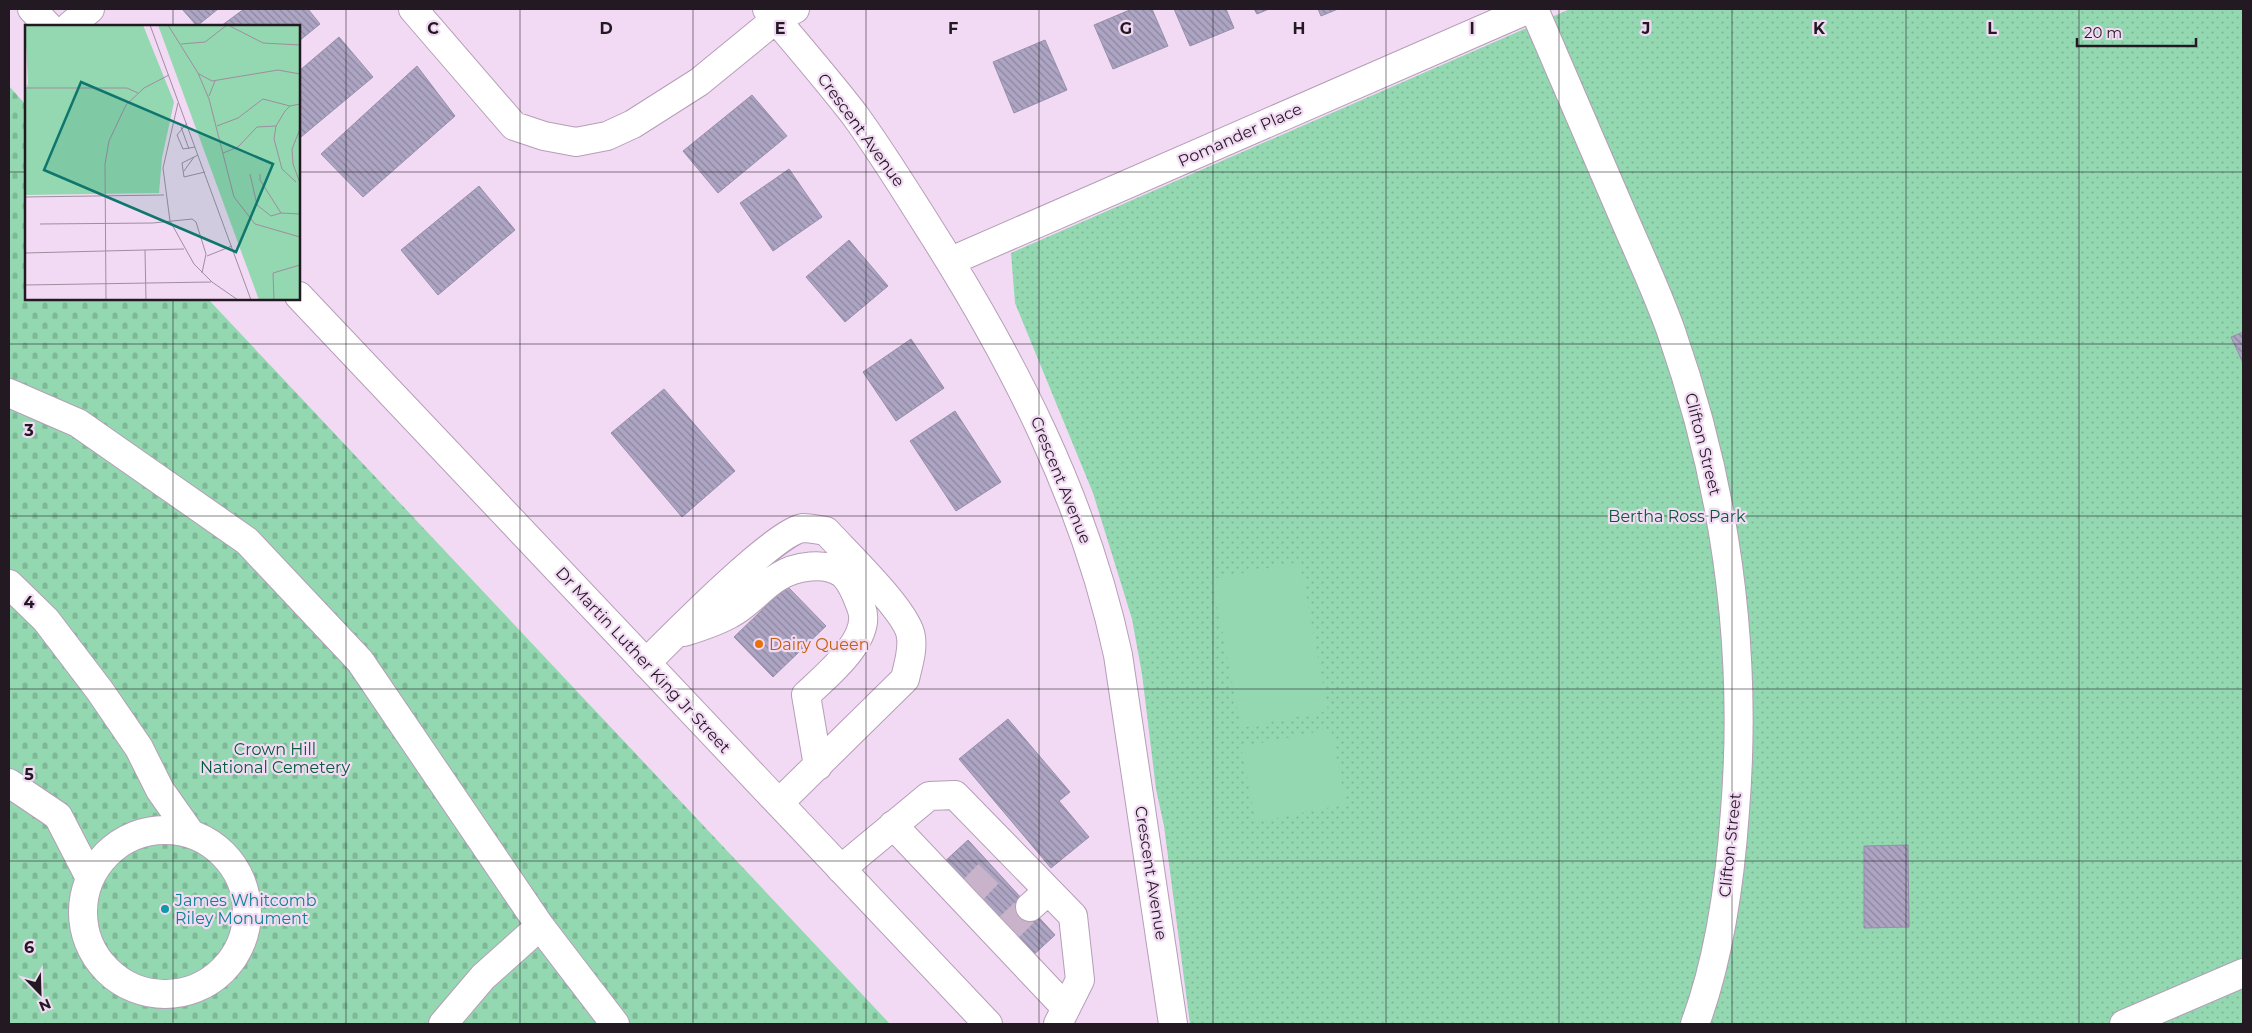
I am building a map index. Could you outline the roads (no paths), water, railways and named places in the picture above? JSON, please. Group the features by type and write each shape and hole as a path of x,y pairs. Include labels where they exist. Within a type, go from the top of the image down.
{"street":[{"path":"32,9 47,25"},
{"path":"71,25 90,9"},
{"path":"413,9 514,126 544,136 576,142 607,136 634,124 699,82 780,12"},
{"name":"Pomander Place","path":"950,261 1529,9"},
{"name":"Clifton Street","path":"1534,9 1670,329 1708,453 1728,560 1739,688 1737,795 1730,868 1715,958 1707,993 1695,1024"},
{"name":"Crescent Avenue","path":"780,12 853,114 950,261 1000,344 1050,447 1081,528 1110,616 1173,1024"},
{"name":"Dr Martin Luther King Jr Street","path":"300,297 988,1024"},
{"path":"9,393 78,423 247,541 360,661 540,926 615,1024"},
{"path":"646,663 765,552 802,528 826,531 903,616 912,635 905,679 779,804"},
{"path":"675,635 731,614 779,576 804,567 827,567 843,574 853,588 863,612 863,630 852,649 806,695 818,766"},
{"path":"9,584 46,620 100,691 139,748 160,790 191,834"},
{"path":"9,783 58,816 90,878"},
{"path":"841,870 893,825 929,796 955,795 1002,860 1039,899 1073,916 1080,980 1062,1016 1002,934 967,896 893,825"},
{"path":"162,830 191,834 216,847 234,866 245,892 248,921 238,950 221,973 197,988 173,995 145,992 119,981 98,961 85,934 83,906 90,878 116,846 142,833 162,830"},
{"path":"443,1024 483,977 540,926"},
{"path":"2124,1024 2243,973"}],"tunnel":[{"path":"969,894 994,868"},
{"path":"1004,932 1030,907"}],"place":[{"name":"Dairy Queen","path":"759,644"},
{"name":"James Whitcomb Riley Monument","path":"165,909"}],"park label":[{"name":"Bertha Ross Park","path":"1677,516"},
{"name":"Crown Hill National Cemetery","path":"275,758"}]}
